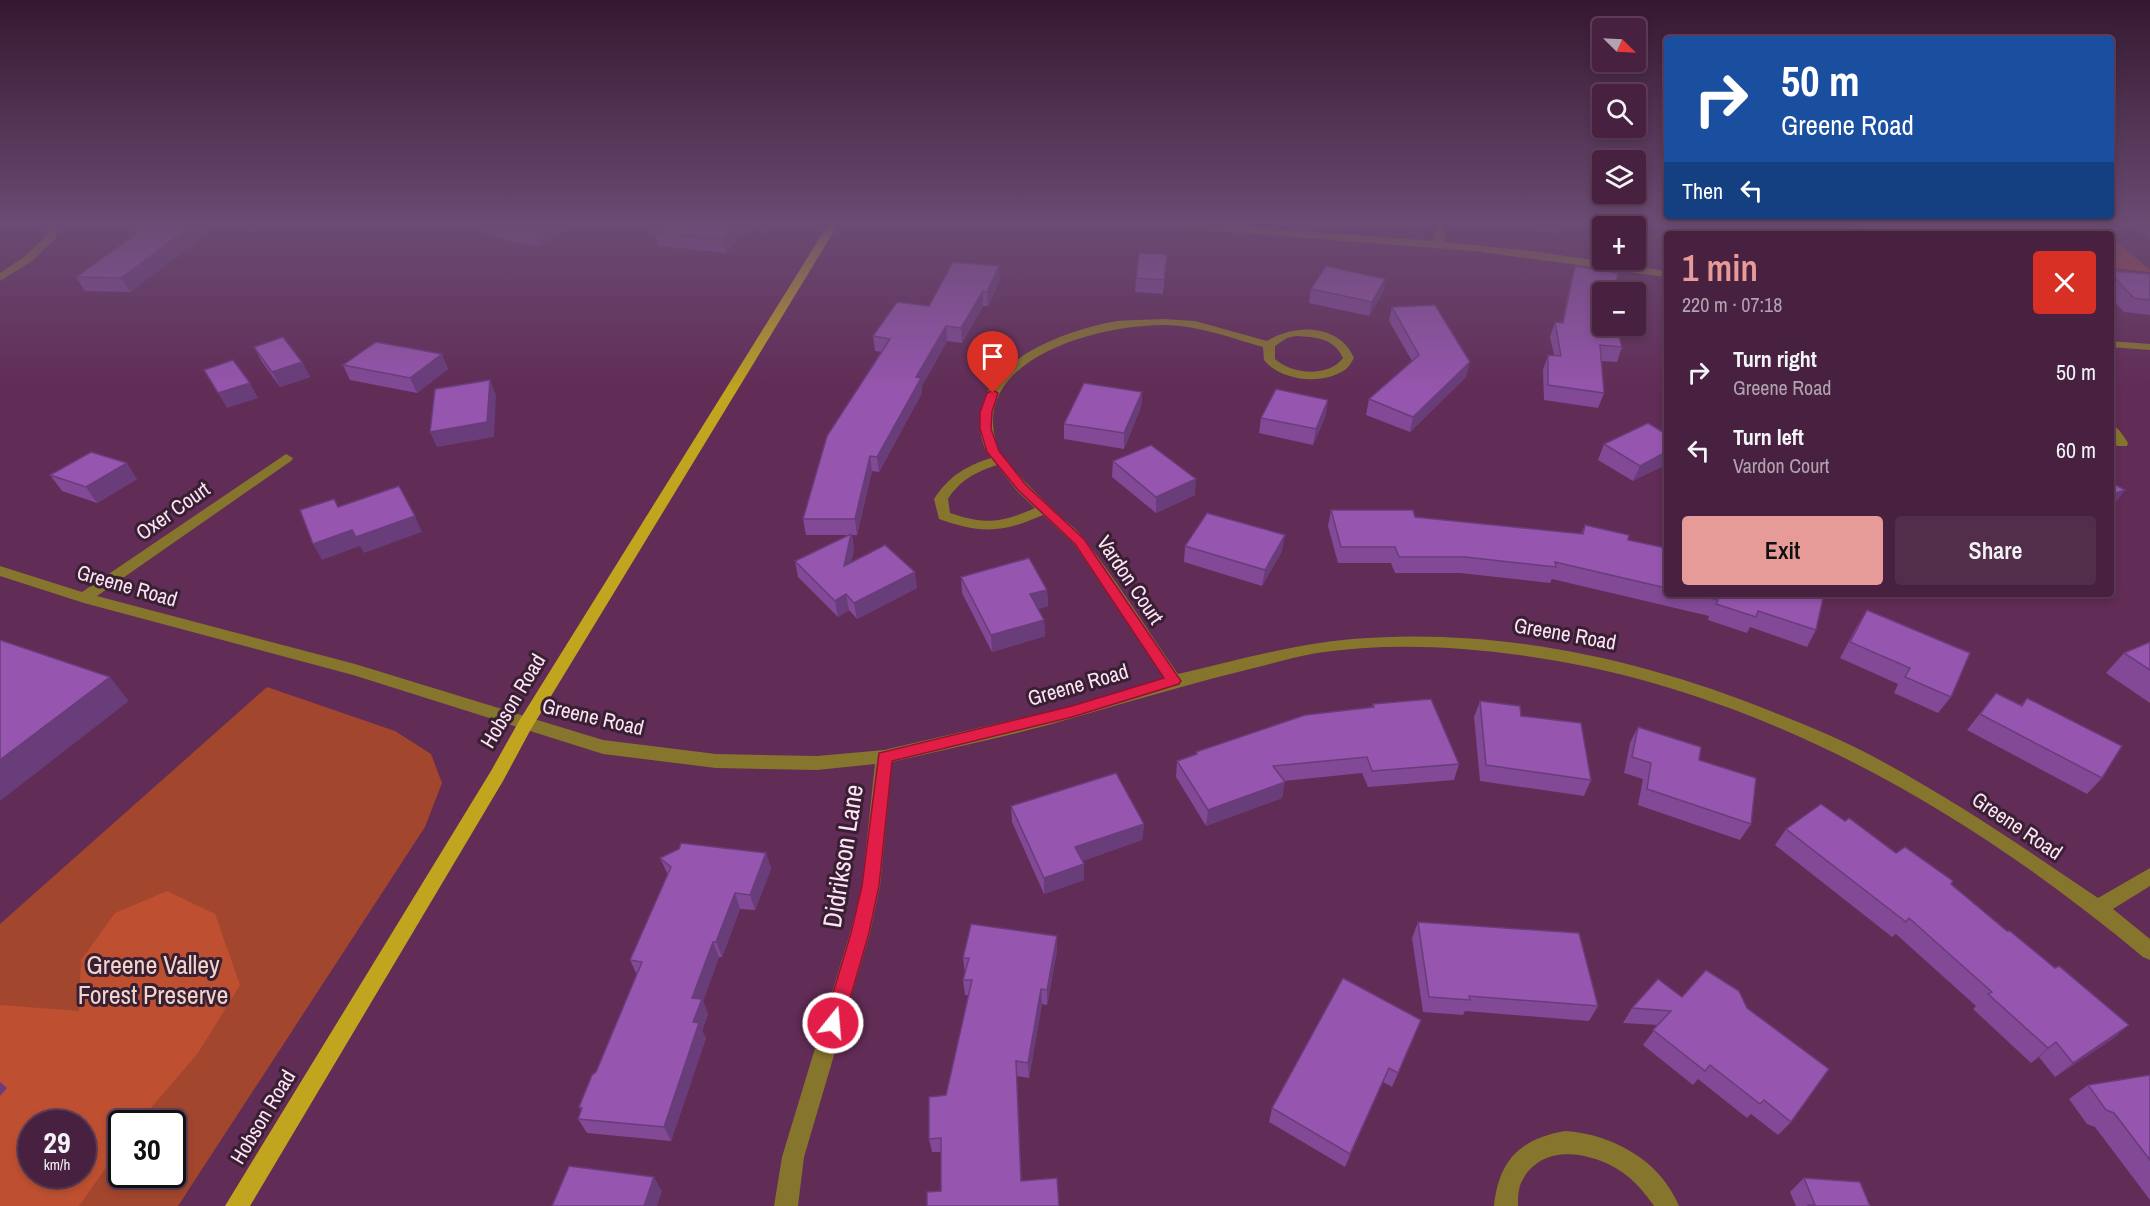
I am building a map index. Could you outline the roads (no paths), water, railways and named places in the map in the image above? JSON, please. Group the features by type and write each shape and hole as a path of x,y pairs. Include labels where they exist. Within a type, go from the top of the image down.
{"main road":[{"name":"Hobson Road","path":"237,1206 491,786 525,725 799,279"}],"street":[{"name":"Vardon Court","path":"1174,681 1079,542 1022,488 993,452 986,429 986,412 993,393 1002,379 1017,365 1056,343 1108,326 1165,322 1209,326 1269,345"},
{"path":"1302,333 1322,335 1342,345 1348,352 1349,359 1346,365 1327,374 1300,374 1276,365 1269,359 1267,351 1269,345 1284,335 1302,333"},
{"path":"2114,344 2150,347"},
{"path":"2114,433 2122,443"},
{"name":"Oxer Court","path":"84,598 286,458"},
{"path":"1000,460 975,468 952,481 941,499 944,516 966,524 990,528 1018,521 1044,508"},
{"name":"Greene Road","path":"0,571 84,598 355,670 525,725 603,747 716,762 807,763 884,757 1072,711 1174,681 1316,648 1421,641 1530,649 1622,668 1719,697 1811,734 1869,762 1966,818 2098,908 2150,951"},
{"name":"Didrikson Lane","path":"786,1206 793,1157 871,886 884,757"},
{"path":"2098,908 2150,876"},
{"path":"1506,1206 1509,1180 1525,1156 1552,1143 1578,1142 1603,1149 1631,1165 1658,1191 1667,1206"}],"park label":[{"name":"Greene Valley Forest Preserve","path":"153,980"}]}
